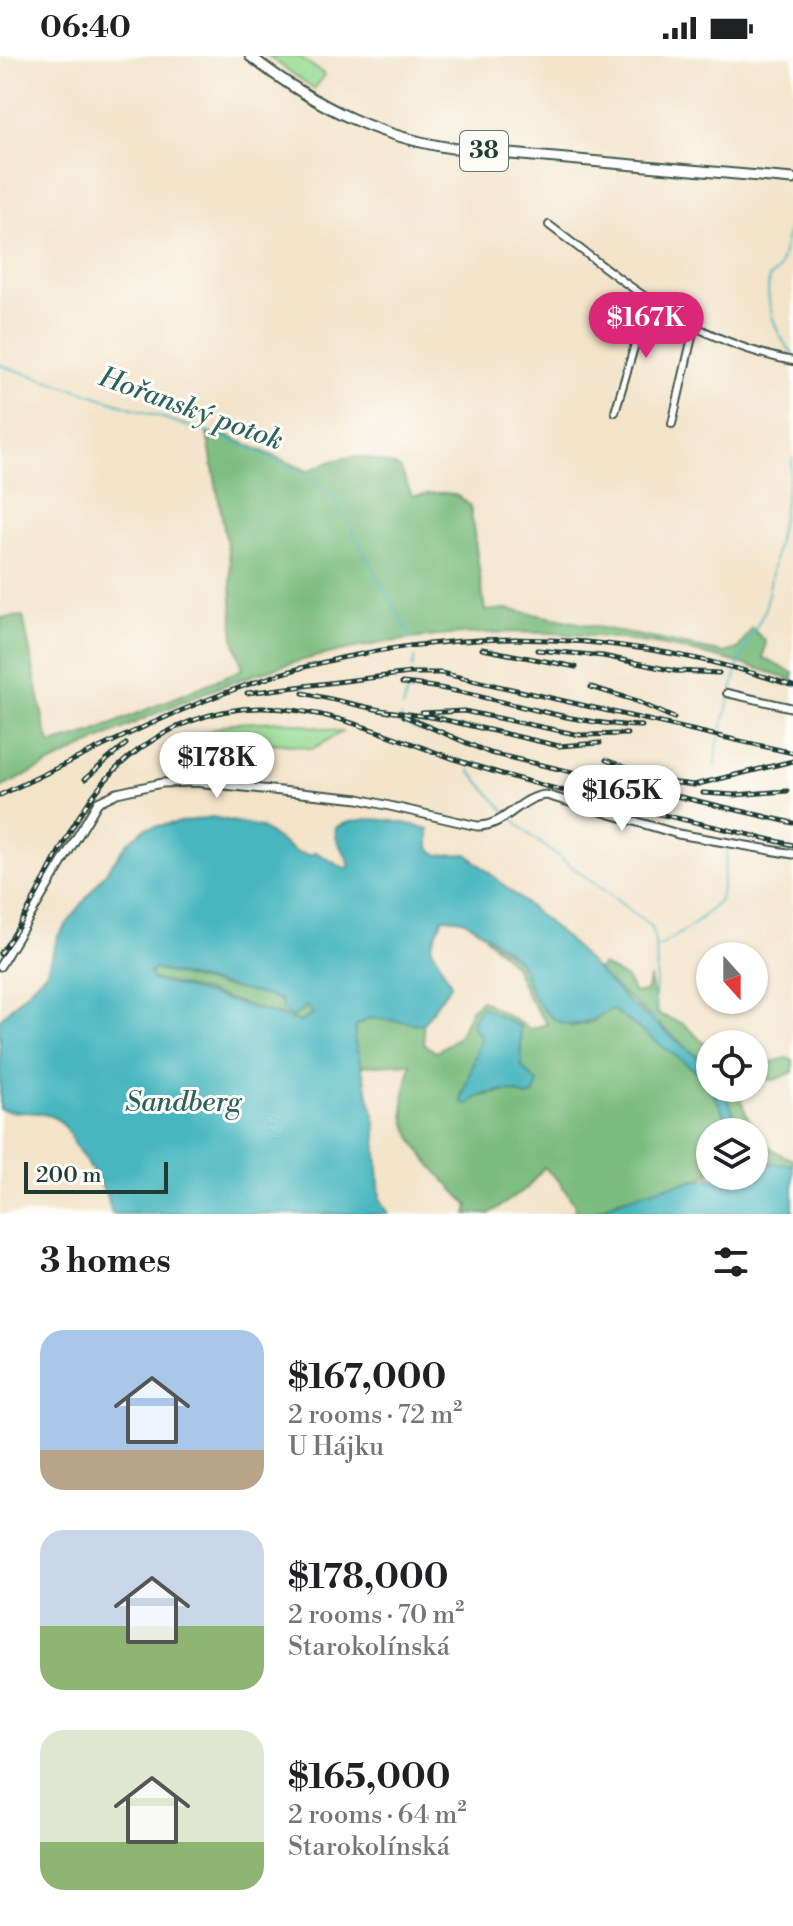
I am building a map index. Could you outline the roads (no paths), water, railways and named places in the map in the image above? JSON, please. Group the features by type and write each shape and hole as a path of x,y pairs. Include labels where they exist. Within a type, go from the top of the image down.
{"main road":[{"name":"38","path":"250,56 325,108 412,141 466,150 792,180"}],"street":[{"path":"549,225 648,300 694,328 728,344 793,361"},
{"path":"615,412 648,300"},
{"path":"672,424 694,328"},
{"path":"730,694 793,708"},
{"path":"0,966 18,940 86,817 98,802 117,793 162,783 195,782 374,801 477,826 487,826 531,798 546,795 678,834 793,854"}],"water":[{"name":"Sandberg","path":"212,817 260,827 296,852 310,855 316,852 345,869 350,867 336,838 336,827 370,819 429,829 429,848 438,855 467,854 565,937 628,1002 696,1056 696,1071 612,1009 579,1024 559,1022 542,1008 533,995 521,965 514,957 460,919 443,918 431,946 451,984 423,1024 370,1018 356,1026 354,1039 375,1119 380,1200 388,1214 112,1214 102,1186 63,1124 42,1114 0,1109 0,1019 47,971 58,936 129,841 146,828","holes":["155,969 281,999 282,1010 293,1017 307,1006 313,1014 301,1022 153,980 149,973"]},
{"path":"480,1006 520,1027 522,1067 538,1083 533,1095 526,1097 512,1092 496,1092 480,1096 468,1105 461,1101 481,1037 471,1025"},
{"path":"718,1102 729,1102 736,1118 726,1118"},
{"path":"768,1163 793,1165 793,1214 591,1214 631,1197 696,1180 696,1190 768,1190"}],"waterway":[{"path":"793,212 779,269 769,278 768,287 776,328 793,353"},
{"name":"Hořanský potok","path":"0,365 237,442 307,475 325,489 348,522"},
{"path":"732,691 739,661 765,610 793,458"},
{"name":"Hořanský potok","path":"351,529 412,639"},
{"name":"Hořanský potok","path":"412,668 415,658"},
{"name":"Hořanský potok","path":"403,708 408,687"},
{"path":"716,767 717,747 730,697"},
{"name":"Hořanský potok","path":"401,717 404,725 440,738"},
{"name":"Hořanský potok","path":"469,770 505,811"},
{"name":"Hořanský potok","path":"510,816 531,836 651,926 657,963 655,1026"},
{"path":"659,947 693,925 720,901 728,846"}],"railway":[{"path":"0,795 213,697 311,665 380,651 449,642 518,639 588,642 657,651 726,666 793,686"},
{"path":"482,649 576,667"},
{"path":"537,650 603,656 675,671 719,673"},
{"path":"247,693 410,673 441,673 793,753"},
{"path":"402,683 582,720 642,726"},
{"path":"591,687 631,699 674,718"},
{"path":"303,693 389,712"},
{"path":"0,954 73,826 107,779 128,758 158,737 190,721 225,711 261,708 317,714 520,779 793,845"},
{"path":"380,710 437,718 559,746 600,743"},
{"path":"422,713 464,711 580,735 627,734"},
{"path":"404,716 490,753 793,823"},
{"path":"85,779 126,744"},
{"path":"606,760 661,781 694,785 793,761"},
{"path":"703,793 735,795 787,791"}]}
